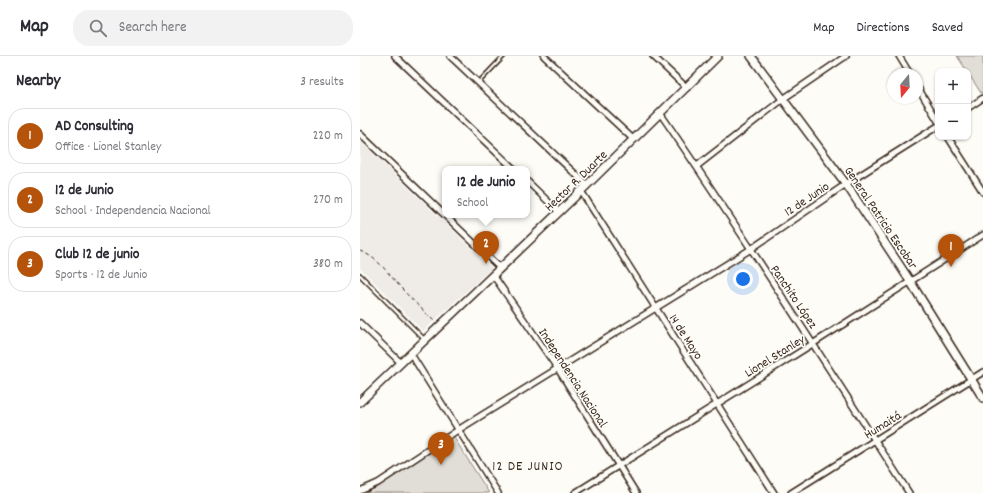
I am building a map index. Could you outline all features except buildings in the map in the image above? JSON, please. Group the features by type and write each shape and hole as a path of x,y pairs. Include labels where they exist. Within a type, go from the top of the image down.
{"street":[{"path":"395,56 511,166"},
{"path":"450,56 587,185"},
{"path":"544,56 634,139"},
{"path":"653,56 687,88"},
{"name":"Hector R. Duarte","path":"360,402 581,191 718,56"},
{"name":"General Patricio Escobar","path":"751,56 846,184 910,281 983,398"},
{"path":"697,166 783,99 846,56"},
{"path":"899,56 906,68"},
{"path":"923,96 935,116"},
{"path":"971,106 983,98"},
{"name":"Panchito López","path":"660,113 697,166 814,343 909,493"},
{"name":"12 de Junio","path":"360,490 378,483 458,430 751,249 846,184 935,128"},
{"path":"360,134 442,212"},
{"path":"950,140 983,192"},
{"path":"530,184 559,212"},
{"name":"14 de Mayo","path":"581,191 774,493"},
{"path":"448,218 500,268"},
{"name":"Lionel Stanley","path":"575,493 983,235"},
{"name":"Independencia Nacional","path":"493,275 558,369 636,493"},
{"path":"360,323 401,363"},
{"path":"410,354 498,493"},
{"name":"Humaitá","path":"791,493 876,441 983,372"}],"lane":[{"path":"478,83 504,56"},
{"path":"360,275 425,340"}],"path":[{"path":"360,251 375,259 439,326"}],"shaded area":[{"path":"957,56 983,56 983,92 981,93 971,78 971,68 965,68"},
{"path":"360,141 492,268 423,331 360,268"},
{"path":"453,436 489,493 366,493"}],"place":[{"name":"12 de Junio","path":"486,264"},
{"name":"AD Consulting","path":"951,267"},
{"name":"Club 12 de junio","path":"441,465"}],"district":[{"name":"12 DE JUNIO","path":"528,465"}]}
